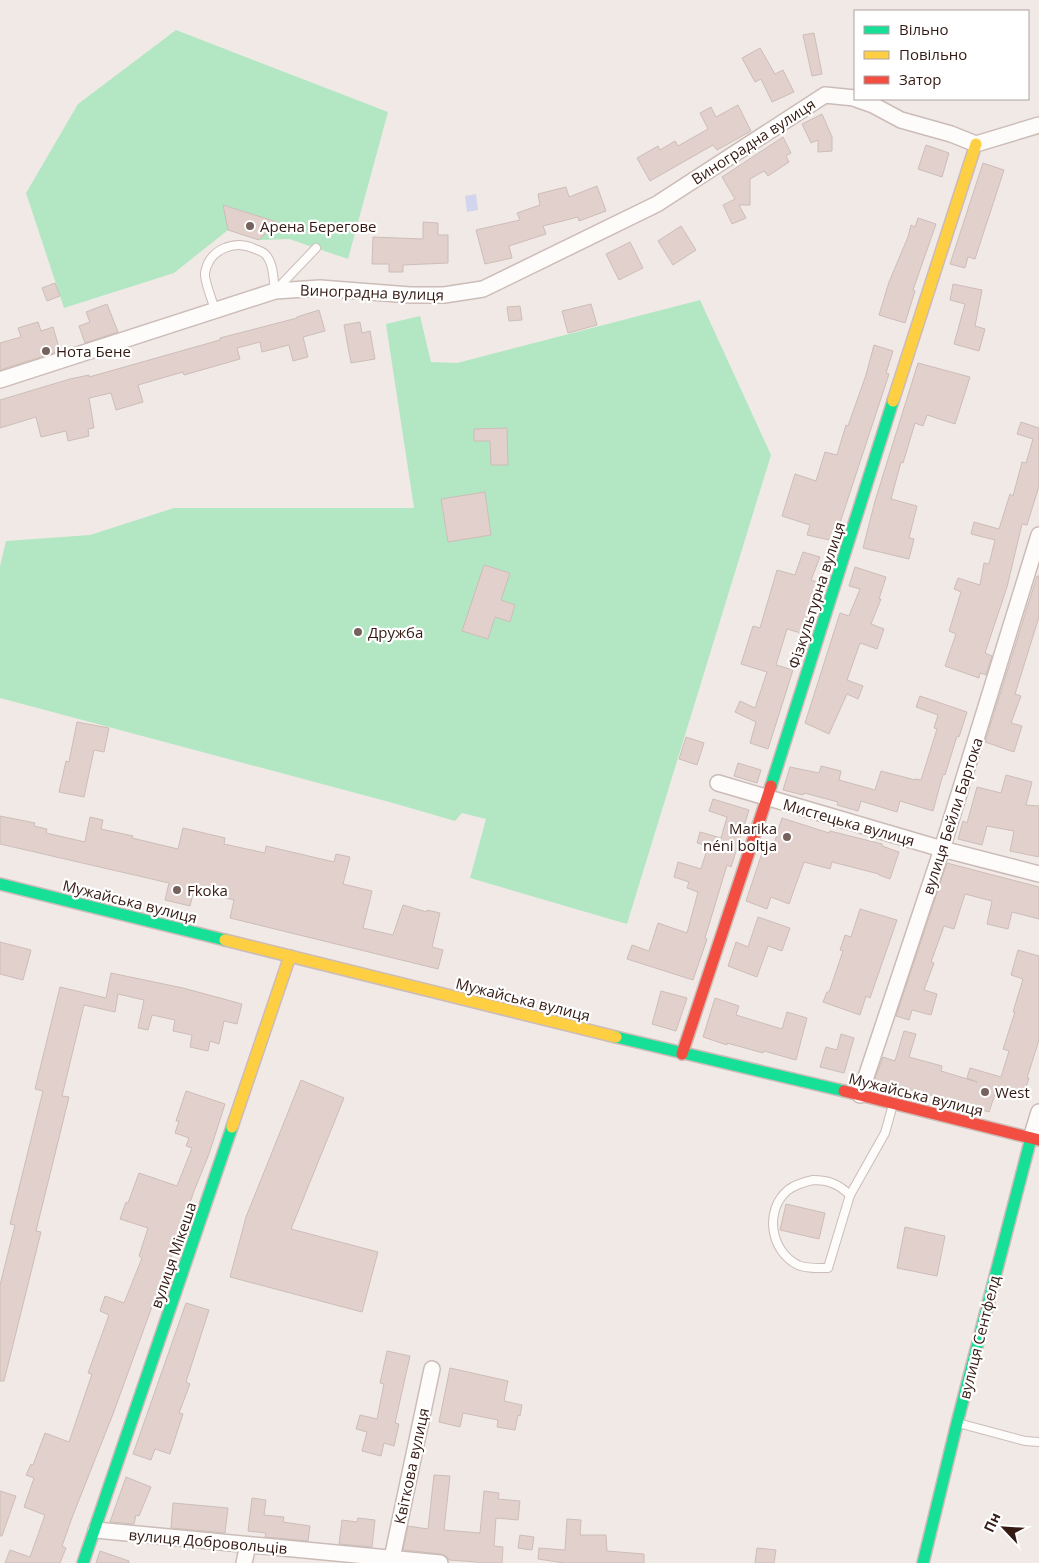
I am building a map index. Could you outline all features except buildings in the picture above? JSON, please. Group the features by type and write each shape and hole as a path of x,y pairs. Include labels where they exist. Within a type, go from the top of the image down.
{"main road":[{"name":"Фізкультурна вулиця","path":"682,1054 711,961 767,798 931,278 976,144"},
{"name":"Мужайська вулиця","path":"0,884 682,1054 860,1095 1035,1140"},
{"name":"вулиця Мікеша","path":"84,1563 290,956"},
{"name":"вулиця Сентфелд","path":"923,1563 957,1423 1035,1140"}],"street":[{"name":"Виноградна вулиця","path":"0,380 274,291 320,288 410,295 444,295 483,288 656,204 825,95 854,99"},
{"name":"Виноградна вулиця","path":"859,100 873,105 901,120 951,134 976,144"},
{"path":"976,144 1039,125"},
{"name":"вулиця Бейли Бартока","path":"860,1095 942,849 1039,535"},
{"name":"Мистецька вулиця","path":"718,783 942,849 1039,874"},
{"name":"вулиця Сентфелд","path":"1035,1140 1039,1112"},
{"name":"Квіткова вулиця","path":"392,1560 432,1369"},
{"name":"вулиця Добровольців","path":"96,1530 392,1560 440,1563"},
{"path":"244,1563 248,1545"}],"lane":[{"path":"215,310 205,274 212,257 222,249 238,244 265,254 272,265 274,291"},
{"path":"274,291 316,248"},
{"path":"850,1195 840,1186 827,1180 799,1183 788,1191 779,1201 773,1214 773,1230 777,1244 786,1256 798,1265 813,1269 828,1268 850,1195 885,1133 893,1104"},
{"path":"957,1423 1039,1442"}],"green space":[{"path":"176,30 388,112 348,259 289,239 259,240 228,230 174,273 64,308 26,193 78,104"},
{"name":"Дружба","path":"700,300 771,455 627,924 470,878 486,819 462,813 455,821 0,698 0,566 6,541 90,535 174,508 414,508 386,324 420,316 431,362 457,363"}],"water":[{"path":"476,194 478,210 467,212 465,196"}],"traffic: fast":[{"path":"771,786 893,401"},
{"path":"0,884 225,940"},
{"path":"616,1037 844,1091"},
{"path":"83,1563 232,1127"},
{"path":"923,1563 957,1423 1031,1138"}],"traffic: slow":[{"path":"893,401 976,144"},
{"path":"225,940 616,1037"},
{"path":"232,1127 290,956"}],"traffic: jam":[{"path":"682,1054 771,786"},
{"path":"844,1091 1039,1140"}],"place":[{"name":"Арена Берегове","path":"250,226"},
{"name":"Нота Бене","path":"46,351"},
{"name":"Дружба","path":"358,632"},
{"name":"Marika néni boltja","path":"787,837"},
{"name":"Fkoka","path":"177,890"},
{"name":"West","path":"985,1092"}]}
